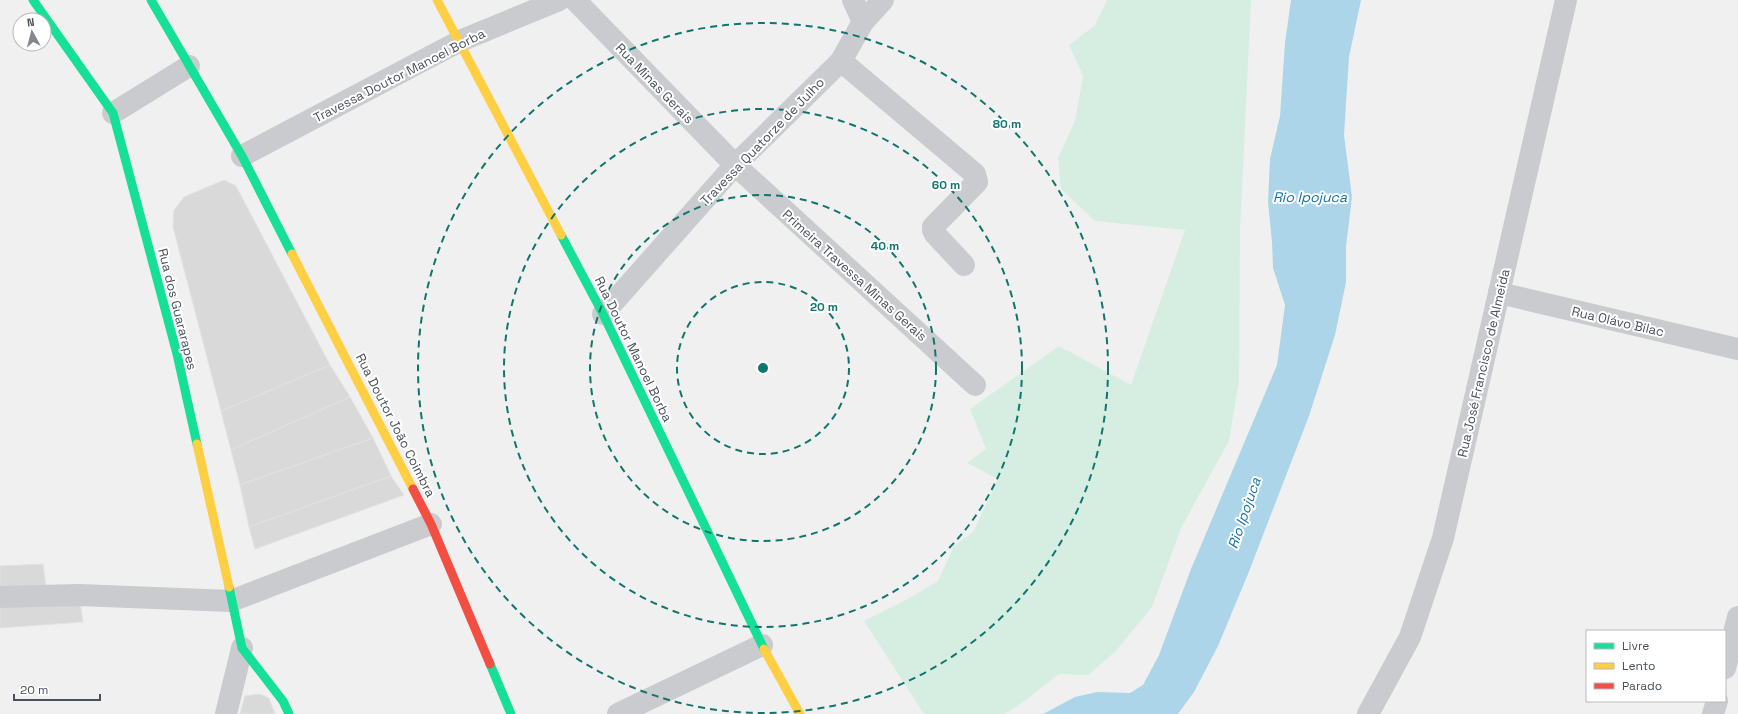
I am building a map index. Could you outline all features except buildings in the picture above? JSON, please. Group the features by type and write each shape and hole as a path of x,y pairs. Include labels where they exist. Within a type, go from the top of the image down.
{"street":[{"name":"Rua dos Guararapes","path":"33,0 113,113 177,354 242,648"},
{"path":"151,0 242,156"},
{"name":"Rua Doutor Manoel Borba","path":"437,0 603,314 762,646 800,714"},
{"name":"Travessa Doutor Manoel Borba","path":"242,156 460,42 559,0"},
{"name":"Rua Minas Gerais","path":"575,0 734,165"},
{"path":"853,0 863,22"},
{"path":"863,22 866,0"},
{"name":"Travessa Quatorze de Julho","path":"603,314 734,165 841,60 863,22 883,0"},
{"name":"Rua José Francisco de Almeida","path":"1368,714 1410,637 1443,538 1566,0"},
{"path":"841,60 976,174 977,182 935,223 933,230 964,265"},
{"path":"113,113 189,66"},
{"name":"Rua Doutor João Coimbra","path":"242,156 431,524 511,714"},
{"name":"Primeira Travessa Minas Gerais","path":"734,165 975,385"},
{"name":"Rua Olávo Bilac","path":"1499,293 1738,349"},
{"path":"0,597 79,595 231,601 431,524"},
{"path":"1726,664 1738,617"},
{"path":"618,714 762,646"},
{"path":"226,714 242,648"},
{"path":"242,648 283,701 289,714"},
{"path":"1714,714 1717,702"}],"green space":[{"path":"1107,0 1251,0 1240,231 1239,381 1229,441 1181,528 1152,607 1116,651 1088,675 1059,674 1018,706 1004,714 924,714 864,621 906,600 938,581 954,546 973,532 998,479 967,463 986,449 970,409 1059,346 1131,385 1185,230 1095,221 1061,189 1058,158 1075,121 1083,76 1069,45 1094,26"}],"water":[{"name":"Rio Ipojuca","path":"1291,0 1361,0 1349,57 1344,135 1352,197 1346,247 1346,282 1335,335 1309,416 1248,574 1218,646 1194,692 1178,714 1043,714 1075,697 1097,692 1130,693 1143,685 1159,655 1191,569 1277,365 1285,305 1273,268 1268,202 1270,159 1280,116 1285,43"}],"traffic: fast":[{"path":"33,0 113,113 177,354 197,444"},
{"path":"151,0 242,156 292,254"},
{"path":"561,235 603,314 764,649"},
{"path":"229,587 242,648 283,701 289,714"},
{"path":"490,664 511,714"}],"traffic: slow":[{"path":"437,0 561,235"},
{"path":"292,254 413,489"},
{"path":"197,444 229,587"},
{"path":"764,649 800,714"}],"traffic: jam":[{"path":"413,489 431,524 490,664"}]}
